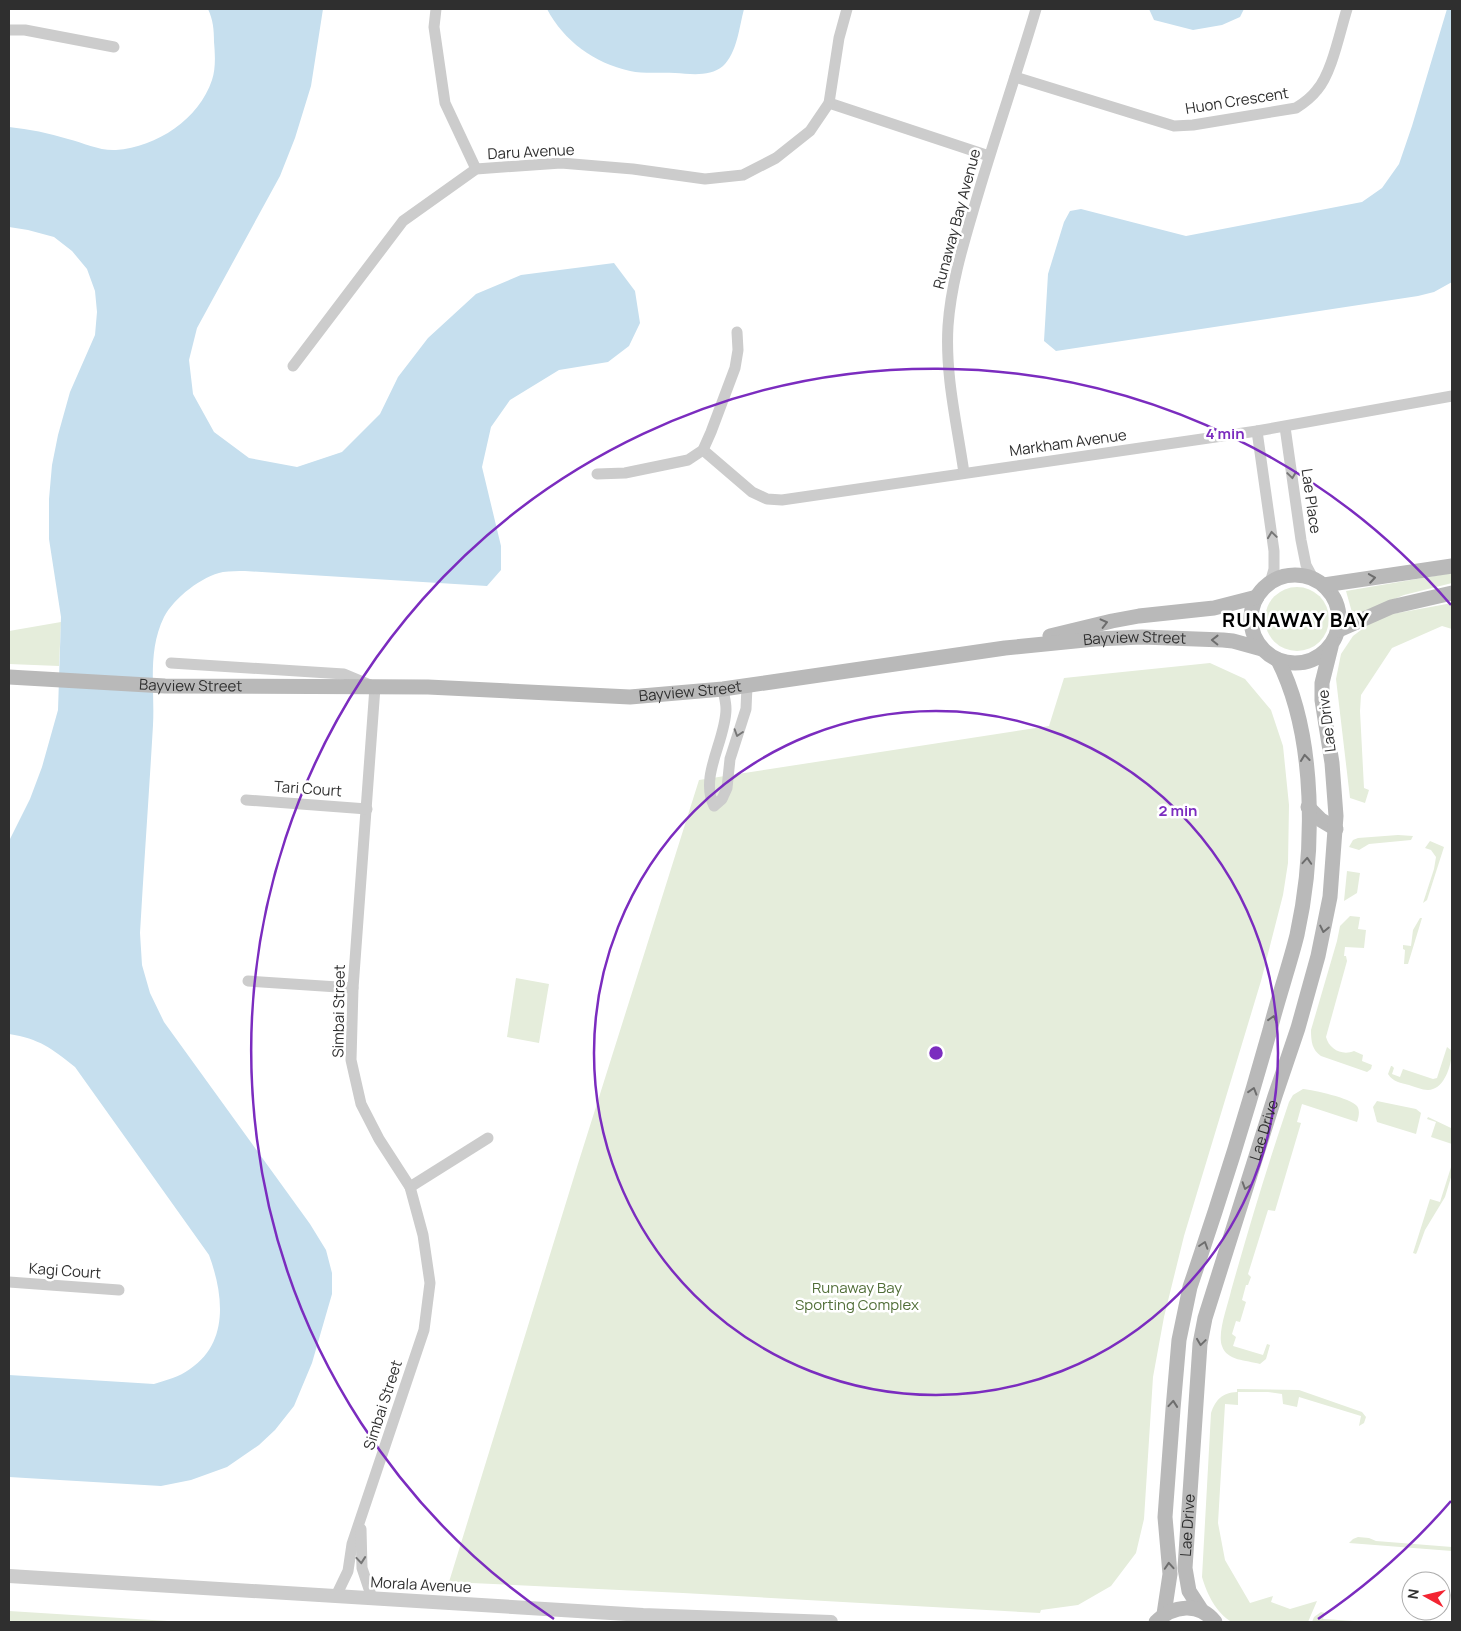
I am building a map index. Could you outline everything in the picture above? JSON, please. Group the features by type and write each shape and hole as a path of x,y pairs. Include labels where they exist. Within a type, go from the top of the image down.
{"main road":[{"path":"1319,582 1452,566"},
{"path":"1291,574 1302,575 1319,582 1332,594 1338,606 1339,630 1330,647 1320,657 1306,663 1292,664 1278,660 1262,649 1252,629 1252,607 1257,597 1270,583 1280,577 1291,574"},
{"path":"1339,630 1391,607 1452,593"},
{"name":"Bayview Street","path":"1005,648 1112,620 1214,608 1257,597"},
{"name":"Bayview Street","path":"9,677 165,686 428,687 630,697 723,690 1005,648 1095,639 1142,637 1233,641 1262,649"},
{"name":"Lae Drive","path":"1215,1622 1202,1611 1189,1591 1185,1568 1200,1344 1209,1300 1298,1028 1318,956 1330,897 1336,829 1332,763 1322,700 1322,683 1330,647"},
{"name":"Lae Drive","path":"1158,1620 1170,1574 1165,1504 1175,1380 1184,1314 1190,1287 1253,1092 1292,953 1305,884 1308,807 1300,722 1289,683 1278,660"},
{"path":"1308,807 1321,820 1336,829"},
{"path":"1158,1620 1172,1610 1192,1608 1202,1611"}],"street":[{"path":"436,9 434,27 445,104 476,169"},
{"name":"Daru Avenue","path":"293,366 403,221 476,169 561,163 633,168 705,180 743,176 776,158 810,131 829,104 839,38 847,9"},
{"name":"Runaway Bay Avenue","path":"964,473 950,389 948,328 952,291 989,156 1036,9"},
{"name":"Huon Crescent","path":"1015,77 1174,126 1193,126 1296,108 1319,89 1329,68 1347,9"},
{"path":"9,30 25,30 114,46"},
{"path":"829,104 989,156"},
{"path":"597,474 625,473 688,460 703,450 735,368 738,332"},
{"name":"Markham Avenue","path":"703,450 752,492 767,499 782,500 1257,431 1452,396"},
{"name":"Lae Place","path":"1285,426 1306,565 1319,582"},
{"path":"1257,431 1274,551 1274,568 1270,583"},
{"name":"Bayview Street","path":"171,663 344,674 375,687"},
{"path":"723,690 726,709 725,721 709,787 714,806 722,799 727,788 730,759 746,709 747,686"},
{"name":"Simbai Street","path":"336,1596 348,1571 352,1544 424,1330 430,1284 423,1235 410,1187 379,1139 360,1104 352,1060 353,988 375,687"},
{"name":"Tari Court","path":"246,800 367,809"},
{"path":"248,980 353,988"},
{"path":"410,1187 488,1138"},
{"name":"Kagi Court","path":"9,1282 119,1290"},
{"name":"Simbai Street","path":"361,1519 362,1568 372,1598"},
{"name":"Morala Avenue","path":"9,1576 634,1614 831,1622"}],"green space":[{"path":"1452,573 1452,583 1404,595 1353,616 1346,591"},
{"path":"1297,587 1315,593 1323,601 1329,619 1323,637 1315,645 1297,651 1279,645 1271,637 1265,619 1271,601 1279,593"},
{"path":"1452,603 1452,629 1442,626 1392,648 1361,695 1360,711 1364,788 1369,790 1365,803 1350,798 1336,679 1341,654 1353,636 1369,624 1387,615"},
{"path":"61,622 59,666 9,664 9,631"},
{"name":"Runaway Bay Sporting Complex","path":"1210,663 1245,679 1271,710 1283,746 1289,805 1288,863 1283,895 1261,981 1184,1236 1164,1317 1153,1377 1144,1519 1136,1553 1111,1586 1078,1605 1041,1610 1040,1613 449,1582 699,780 1049,726 1064,678"},
{"path":"1398,835 1413,836 1411,840 1369,844 1359,850 1349,847 1353,840 1358,838"},
{"path":"1430,841 1444,847 1427,900 1423,903 1436,857 1431,850 1425,848"},
{"path":"1347,871 1360,873 1357,893 1344,901"},
{"path":"1350,916 1360,917 1358,929 1366,930 1364,948 1345,947 1344,956 1346,956 1347,961 1326,1037 1333,1048 1341,1052 1354,1051 1363,1055 1362,1061 1372,1065 1371,1069 1367,1072 1321,1056 1314,1048 1311,1038 1311,1030 1340,926"},
{"path":"1420,918 1422,918 1408,964 1404,964 1405,950 1403,945 1411,946 1413,930"},
{"path":"516,978 549,984 539,1043 507,1037"},
{"path":"1447,1047 1452,1051 1451,1061 1445,1078 1438,1087 1424,1090 1400,1083 1392,1079 1388,1074 1392,1066 1394,1068 1392,1074 1400,1077 1403,1069 1433,1079 1437,1078"},
{"path":"1303,1089 1347,1100 1357,1106 1359,1116 1357,1122 1302,1104 1297,1122 1301,1123 1275,1211 1268,1210 1248,1274 1251,1277 1248,1285 1246,1285 1242,1300 1246,1302 1240,1322 1236,1321 1232,1334 1236,1337 1233,1346 1263,1355 1267,1344 1270,1345 1266,1359 1260,1364 1228,1355 1222,1346 1222,1327 1252,1219 1289,1102 1293,1095"},
{"path":"1377,1101 1416,1109 1421,1113 1416,1134 1377,1122 1373,1107"},
{"path":"1428,1117 1451,1128 1452,1144 1431,1137 1436,1122 1427,1119"},
{"path":"1452,1164 1452,1174 1445,1197 1425,1230 1416,1254 1413,1253 1430,1199 1440,1202"},
{"path":"1237,1389 1299,1390 1362,1412 1366,1417 1364,1423 1359,1426 1361,1416 1299,1397 1297,1407 1283,1404 1282,1394 1268,1392 1238,1392 1238,1405 1225,1404 1218,1523 1225,1560 1250,1603 1273,1596 1271,1602 1290,1609 1317,1601 1308,1622 1232,1622 1221,1614 1213,1603 1202,1577 1211,1413 1220,1398 1237,1392"},
{"path":"1358,1537 1376,1541 1452,1547 1452,1551 1349,1543"},
{"path":"9,1611 184,1622 9,1622"},
{"path":"1321,1612 1325,1613 1323,1619 1370,1622 1312,1622 1314,1617"}],"water":[{"path":"208,9 323,9 311,86 295,138 280,176 197,328 189,360 193,394 214,432 249,458 297,467 342,452 380,414 398,377 428,338 476,294 521,275 614,263 635,291 640,323 629,346 608,362 559,370 510,400 491,427 482,467 501,546 501,570 487,586 245,571 226,572 206,578 189,589 174,603 164,617 155,643 153,670 153,725 140,933 142,965 150,993 164,1022 310,1224 326,1250 332,1273 332,1294 312,1363 294,1406 275,1430 259,1445 227,1467 191,1480 161,1486 9,1477 9,1375 154,1384 182,1374 203,1358 212,1345 220,1316 218,1285 209,1255 75,1067 45,1045 9,1034 9,841 30,799 42,767 58,710 61,617 49,539 49,499 52,465 70,392 95,335 97,312 95,291 87,269 72,251 54,237 9,227 9,127 46,133 110,150 131,148 161,137 187,118 197,107 206,94 212,80 215,61 214,33"},
{"path":"547,9 744,9 737,40 728,61 718,70 694,74 635,72 604,62 571,41 554,21"},
{"path":"1149,9 1244,9 1240,17 1222,25 1193,30 1154,20"},
{"path":"1447,9 1452,9 1452,282 1434,292 1418,296 1056,351 1044,341 1048,274 1064,222 1070,211 1081,209 1186,236 1362,202 1382,188 1399,164"}],"district":[{"name":"RUNAWAY BAY","path":"1296,620"}]}
